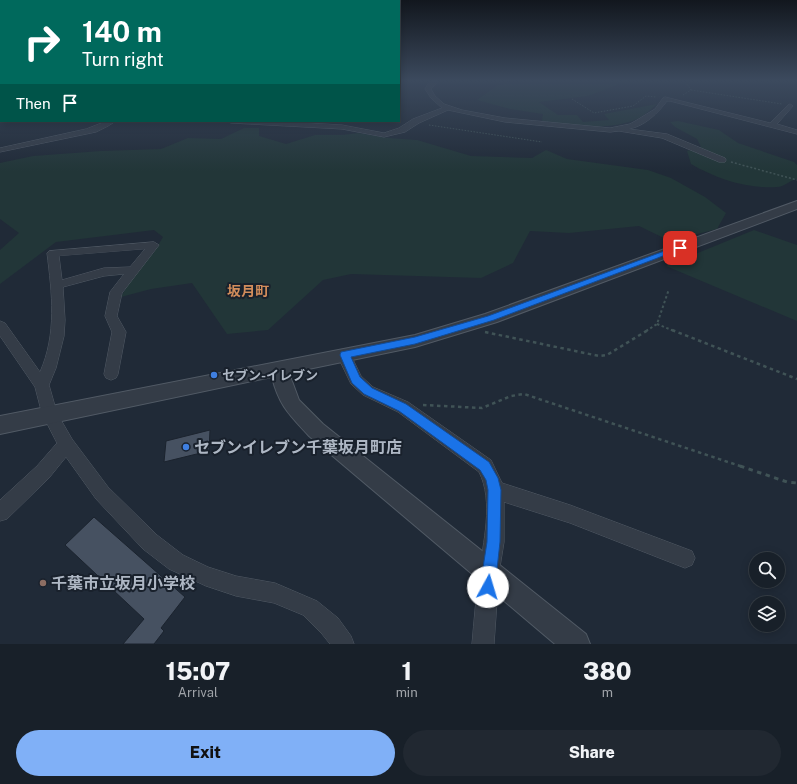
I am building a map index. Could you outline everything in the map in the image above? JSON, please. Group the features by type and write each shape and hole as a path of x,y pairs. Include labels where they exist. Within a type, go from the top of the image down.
{"street":[{"path":"250,122 342,127 384,135 402,130 413,123 442,110"},
{"path":"457,110 505,120 581,128 618,129 664,136 722,160"},
{"path":"618,129 640,122 657,110"},
{"path":"710,110 797,132"},
{"path":"771,126 786,110"},
{"path":"0,150 17,148 61,136 94,131 110,122"},
{"path":"0,424 415,341 491,318 797,205"},
{"path":"42,385 50,367 57,341 59,310 53,253 154,245 116,292 111,316 119,332 111,374"},
{"path":"57,285 104,272 133,270"},
{"path":"0,326 42,385 50,414 66,444 102,493 150,542 176,562 206,576 236,586 275,593 310,608 330,626 343,644"},
{"path":"344,355 356,380 368,391 403,408 485,466 492,478 494,490 494,542 489,573 483,644"},
{"path":"280,368 284,388 292,405 316,430 576,644"},
{"path":"0,512 43,472 66,444"},
{"path":"494,490 570,514 685,558"}],"path":[{"path":"590,110 594,113 610,110"},
{"path":"413,123 542,142"},
{"path":"722,160 797,180"},
{"path":"469,324 483,331 598,356 607,355 656,324 669,289"},
{"path":"656,324 797,379"},
{"path":"394,403 482,408 511,396 524,394 787,482 797,483"}],"green space":[{"path":"517,110 551,110 558,115 577,115 583,122 609,120 604,114 625,110 650,110 637,119 626,123 602,126 542,121 543,114"},
{"path":"678,121 719,130 738,143 794,162 797,165 797,179 780,187 766,187 743,185 711,174 691,164 687,151 701,147 697,139 675,127 670,122"},
{"path":"244,128 259,128 259,136 286,144 315,135 343,135 358,133 389,138 417,140 471,156 532,158 546,150 567,159 648,170 671,178 705,197 726,213 717,229 670,241 639,226 569,233 530,231 513,263 481,278 351,274 323,280 268,330 227,334 192,283 151,289 121,297 141,260 153,254 163,237 154,230 56,242 0,284 0,250 19,233 0,219 0,163 33,156 101,151 161,149 188,138 221,139"},
{"path":"754,230 797,245 797,321 666,266"}],"building":[{"path":"210,430 209,451 164,462 166,441"},
{"path":"94,517 185,597 161,628 164,631 154,644 123,644 144,619 65,545"}],"place":[{"name":"セブン-イレブン","path":"214,375"},
{"name":"セブンイレブン千葉坂月町店","path":"186,447"},
{"name":"千葉市立坂月小学校","path":"43,583"}],"district":[{"name":"坂月町","path":"248,291"}],"route":[{"path":"488,587 494,542 494,490 492,478 485,466 403,408 368,391 356,380 344,355 415,341 491,318 680,248"}]}
